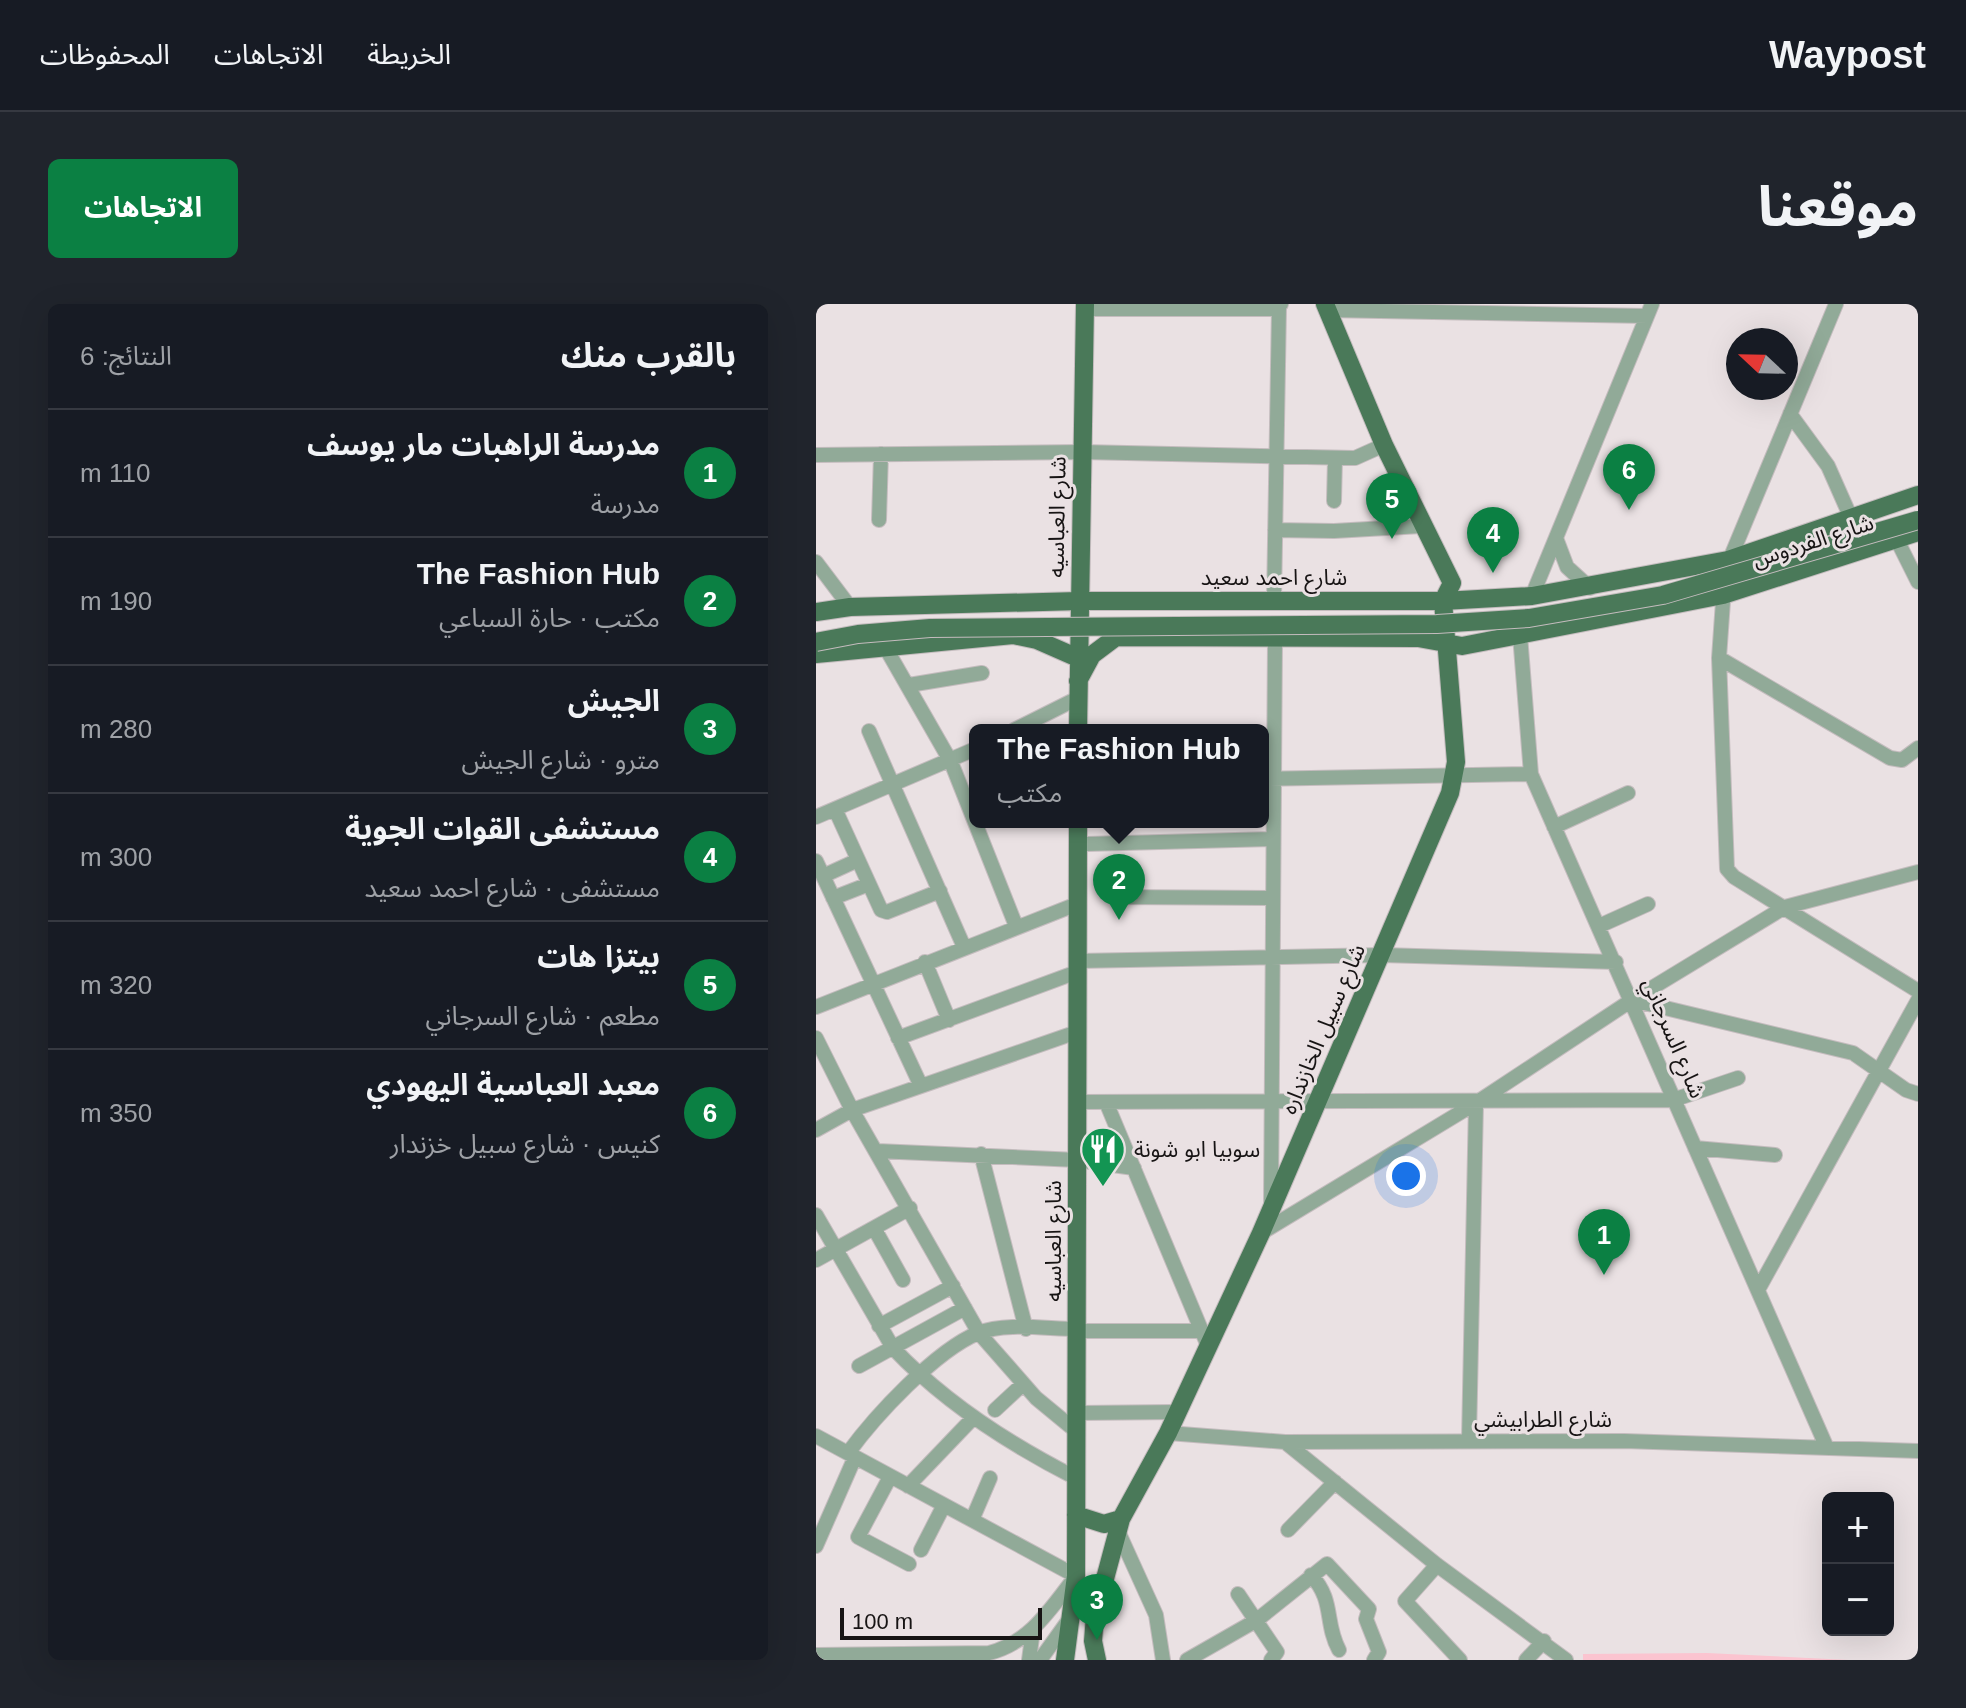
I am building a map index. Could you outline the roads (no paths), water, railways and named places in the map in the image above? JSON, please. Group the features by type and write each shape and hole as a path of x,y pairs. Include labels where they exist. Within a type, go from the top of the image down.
{"main road":[{"name":"شارع العباسيه","path":"1078,724 1085,307"},
{"path":"1326,307 1384,445 1421,526 1452,583 1443,601"},
{"name":"شارع الفردوس","path":"1728,560 1918,495"},
{"path":"816,630 932,620 1437,617 1528,612 1662,590 1918,518"},
{"path":"816,642 858,634 930,628 1437,624 1529,618 1663,595 1918,518"},
{"name":"شارع الفردوس","path":"1723,595 1918,532"},
{"name":"شارع احمد سعيد","path":"816,612 850,607 1079,601 1443,601 1532,596 1590,588 1728,560"},
{"path":"1078,690 1092,655 1116,637 1418,638 1457,646 1723,595"},
{"name":"شارع سبيل الخازنداره","path":"1093,1654 1099,1593 1119,1524 1168,1433 1205,1338 1261,1233 1382,955 1454,777 1443,601"},
{"path":"992,603 1012,617 1001,636"},
{"path":"816,654 1001,636 1037,640 1078,658"},
{"name":"شارع العباسيه","path":"1065,1660 1074,1610 1076,1576 1078,828"},
{"path":"1076,1515 1104,1524 1119,1524"}],"street":[{"path":"1836,304 1728,560 1719,658 1724,859 1734,877 1918,991"},
{"path":"1085,307 1280,305 1274,600"},
{"path":"1326,307 1649,310 1532,596"},
{"path":"1790,414 1828,466 1851,518"},
{"path":"816,455 1082,452 1335,458 1363,456 1384,445"},
{"path":"879,520 881,454"},
{"path":"1334,501 1335,458"},
{"path":"1275,530 1334,531 1421,526"},
{"path":"1556,538 1567,567 1590,588"},
{"path":"1897,540 1918,582"},
{"path":"816,562 850,607"},
{"name":"شارع السرجاني","path":"1520,635 1531,774 1827,1448"},
{"path":"1269,759 1275,638"},
{"path":"884,645 951,762 969,807"},
{"path":"1719,658 1890,758 1902,760 1918,748"},
{"path":"909,685 982,673"},
{"path":"1024,724 1078,690"},
{"path":"869,731 964,947"},
{"path":"816,817 969,752"},
{"path":"1269,779 1531,774"},
{"path":"1554,827 1628,793"},
{"path":"1269,794 1272,839 1271,1209"},
{"path":"835,809 881,910 887,912 940,891"},
{"path":"977,828 1016,926"},
{"path":"1086,844 1272,839"},
{"path":"823,876 858,860"},
{"path":"816,861 921,1086"},
{"path":"1261,1233 1476,1103 1632,1000 1785,907 1918,872"},
{"path":"833,898 869,884"},
{"path":"1116,897 1272,898"},
{"path":"816,1007 1077,904"},
{"path":"1599,926 1648,904"},
{"path":"898,1038 1077,966 1382,955 1616,962"},
{"path":"925,962 949,1020"},
{"path":"1632,1000 1853,1053 1906,1090 1918,1094"},
{"path":"1759,1288 1918,1000"},
{"path":"816,1130 852,1110 1077,1032"},
{"path":"816,1038 852,1110 979,1333 1023,1384 1076,1422 1177,1412"},
{"path":"1077,1102 1673,1100 1738,1078"},
{"path":"816,1546 851,1455 872,1420 920,1374 979,1333 1026,1329 1077,1330 1205,1338 1106,1102"},
{"path":"1469,1440 1476,1103"},
{"path":"1695,1148 1775,1155"},
{"path":"877,1151 1077,1160 1134,1168"},
{"path":"981,1154 1026,1329"},
{"path":"816,1260 910,1208"},
{"path":"816,1215 893,1348 974,1417 1021,1450 1076,1478"},
{"path":"874,1228 903,1280"},
{"path":"879,1326 953,1286"},
{"path":"859,1366 965,1308"},
{"path":"995,1410 1023,1384"},
{"path":"908,1486 974,1417"},
{"name":"شارع الطرابيشي","path":"1168,1433 1285,1442 1469,1440 1918,1451"},
{"path":"816,1436 1076,1576 1033,1630 1020,1641 989,1653 816,1655"},
{"path":"1285,1442 1437,1565 1566,1660"},
{"path":"890,1477 858,1537 909,1564"},
{"path":"972,1520 990,1478"},
{"path":"1288,1530 1335,1482"},
{"path":"921,1550 944,1505"},
{"path":"1119,1524 1156,1615 1163,1660"},
{"path":"1187,1660 1257,1620 1311,1575 1331,1565 1370,1610 1366,1619 1377,1655 1365,1660"},
{"path":"1437,1565 1405,1601 1460,1660"},
{"path":"1311,1575 1325,1591 1330,1633 1339,1650"},
{"path":"1238,1594 1277,1652 1271,1660"},
{"path":"1040,1660 1062,1633 1074,1610"},
{"path":"1029,1660 1033,1630"},
{"path":"1526,1660 1544,1641"}],"place":[{"name":"معبد العباسية اليهودي","path":"1629,510"},
{"name":"بيتزا هات","path":"1392,539"},
{"name":"مستشفى القوات الجوية","path":"1493,573"},
{"name":"The Fashion Hub","path":"1119,920"},
{"name":"سوبيا ابو شونة","path":"1103,1188"},
{"name":"مدرسة الراهبات مار يوسف","path":"1604,1275"},
{"name":"الجيش","path":"1097,1640"}]}
